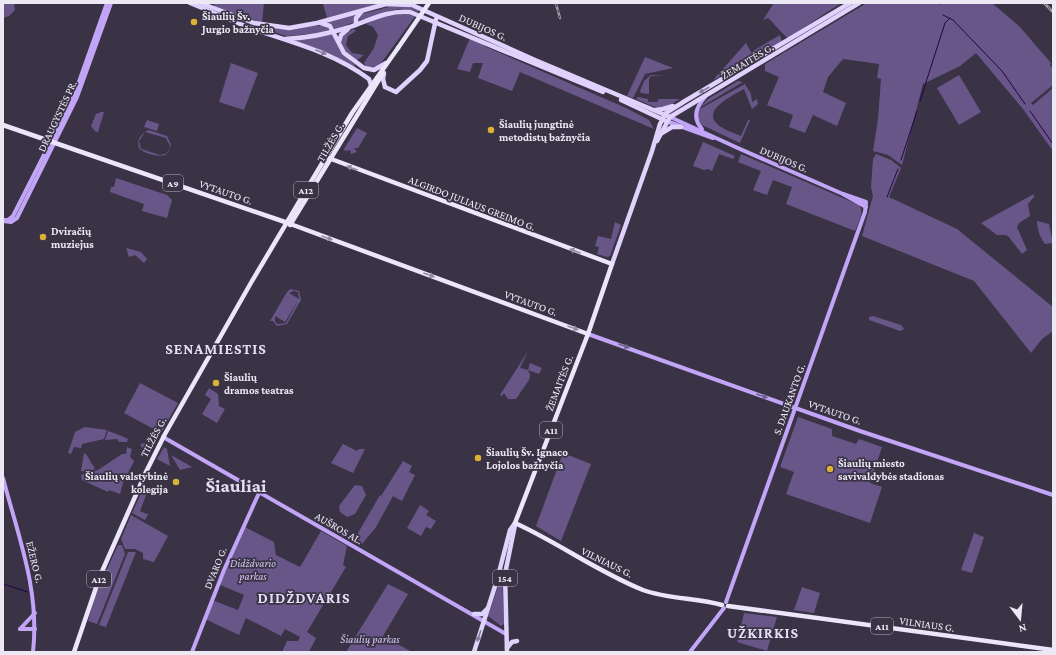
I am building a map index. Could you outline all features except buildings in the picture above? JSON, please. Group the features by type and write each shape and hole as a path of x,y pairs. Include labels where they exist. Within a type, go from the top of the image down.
{"highway":[{"name":"TILŽĖS G.","path":"328,158 398,48 429,3"},
{"name":"TILŽĖS G.","path":"74,652 100,576 163,437 275,244 289,224 371,85 398,48"},
{"name":"VYTAUTO G.","path":"3,125 289,224 588,334"},
{"name":"ALGIRDO JULIAUS GREIMO G.","path":"328,158 612,264"},
{"name":"ŽEMAITĖS G.","path":"515,523 588,334 612,264"},
{"name":"VILNIAUS G.","path":"515,523 595,568 644,590 669,596 1053,650"}],"main road":[{"name":"DRAUGYSTĖS PR.","path":"3,221 11,222 17,218 81,80 107,3"},
{"name":"DRAUGYSTĖS PR.","path":"53,142 84,81 111,3"},
{"name":"DUBIJOS G.","path":"190,3 250,28 285,39 358,67 374,70 386,63"},
{"name":"DUBIJOS G.","path":"200,3 241,19 270,26 298,27 363,10 392,4 406,4 420,8 650,112"},
{"name":"ŽEMAITĖS G.","path":"612,264 664,118 684,101 850,3"},
{"name":"ŽEMAITĖS G.","path":"670,117 859,3"},
{"path":"339,44 343,33 354,25 356,18 363,10"},
{"name":"DUBIJOS G.","path":"285,39 313,37 334,32 382,14 397,11 413,12 664,118 681,127 717,139 843,194 866,202"},
{"path":"370,92 379,86 385,86 396,92 420,70 428,57 437,16"},
{"path":"317,23 328,24 334,32"},
{"path":"433,34 438,27 445,25"},
{"name":"DUBIJOS G.","path":"334,32 339,44 347,56 369,79 371,85"},
{"path":"384,71 383,79 385,86"},
{"name":"DUBIJOS G.","path":"706,96 698,105 696,114 697,123 706,132"},
{"path":"681,127 670,128 659,132 650,112 684,101"},
{"name":"DUBIJOS G.","path":"664,118 670,117 706,132 717,139"},
{"name":"DUBIJOS G.","path":"843,194 866,207"},
{"name":"S. DAUKANTO G.","path":"690,652 725,605 847,266 866,207 866,202"},
{"name":"VYTAUTO G.","path":"588,334 795,408 1053,494"},
{"name":"AUŠROS AL.","path":"163,437 474,614 506,634"},
{"name":"EŽERO G.","path":"3,478 34,595 35,629 33,652"},
{"name":"DVARO G.","path":"192,652 233,547 259,492"},
{"name":"ŽEMAITĖS G.","path":"474,652 485,621 508,537 515,523"},
{"name":"154","path":"507,650 505,574 515,523"},
{"path":"474,614 482,614 489,606"},
{"path":"35,613 20,629 35,629"},
{"path":"507,650 512,642 517,641"}],"green space":[{"path":"3,3 14,3 15,10 9,16 3,18"},
{"path":"214,3 264,3 262,23 215,7"},
{"path":"382,3 327,18 323,4"},
{"path":"774,3 841,3 788,38 768,18 763,20"},
{"path":"867,3 936,3 940,5 941,3 992,3 1019,26 1051,63 1050,65 1053,69 1053,85 1031,103 1033,105 1053,88 1053,151 1023,109 976,53 960,66 923,84 902,165 888,155 873,151 878,119 881,79 877,78 879,64 843,59 828,77 823,92 846,103 837,126 813,115 805,133 789,127 793,115 767,105 779,77 765,71 765,64"},
{"path":"397,5 420,9 418,12 409,9 393,10 358,20 358,16 361,14"},
{"path":"395,13 416,15 381,63 375,67 366,67 364,63 374,48 378,35 373,27 366,24 381,16"},
{"path":"356,14 355,22 335,29 332,24 327,22"},
{"path":"245,23 286,29 325,25 332,30 321,33 286,36"},
{"path":"353,29 356,31 348,36 346,45 352,53 364,55 357,60 345,51 341,41 342,37"},
{"path":"334,34 342,53 355,65 355,67 335,56 293,41"},
{"path":"780,35 782,42 713,80 746,43 751,52"},
{"path":"470,38 484,44 484,46 626,108 649,120 654,129 520,72 512,91 478,78 483,63 473,63 470,72 457,69"},
{"path":"645,57 673,68 645,74 633,98 627,96"},
{"path":"231,63 258,73 244,110 219,102"},
{"path":"651,75 665,75 651,76 649,79 649,94 641,93 640,91 644,81"},
{"path":"959,75 981,112 959,125 937,88"},
{"path":"738,81 743,82 699,108 708,99"},
{"path":"745,84 751,94 752,102 757,99 758,104 752,109 744,89 719,105 713,115 715,121 721,127 741,136 748,120 750,120 740,143 702,125 698,119 698,110"},
{"path":"638,97 648,99 648,102 657,102 659,99 680,99 666,106 657,107 636,99"},
{"path":"104,112 98,132 96,132 91,126 96,114"},
{"path":"147,120 159,124 157,131 144,127"},
{"path":"357,128 367,133 358,148 354,148 357,152 351,154 350,150 345,151 344,149"},
{"path":"149,130 167,136 171,145 169,148 170,146 166,138 145,132"},
{"path":"145,132 139,141 141,149 160,155 167,153 166,155 159,156 151,154 144,152 139,148 138,141 140,136"},
{"path":"703,142 735,156 733,159 719,154 712,171 693,166"},
{"path":"741,154 859,205 861,208 861,214 855,231 786,204 792,187 773,180 767,195 753,190 761,171 738,162"},
{"path":"876,154 891,160 901,168 889,197 957,229 1053,307 1053,331 1042,339 1031,353 974,281 862,236 873,196 871,187 873,159"},
{"path":"116,178 167,195 172,200 167,218 142,211 144,204 110,192 111,187 114,187"},
{"path":"1034,194 1034,197 1028,204 1030,216 1019,223 1017,227 1027,250 1022,254 1008,236 997,235 981,223"},
{"path":"1037,221 1049,224 1053,243 1045,244 1043,242 1039,233"},
{"path":"615,222 621,225 610,256 607,257 597,254 599,247 595,246 598,236 611,239"},
{"path":"126,248 141,252 147,259 144,263 135,255 129,257"},
{"path":"290,289 299,291 301,300 287,324 277,326 273,321 270,321","holes":["294,291 298,292 299,299 289,293","299,299 286,323 278,324 275,322 275,316 285,322"]},
{"path":"873,316 901,325 904,329 900,331 869,320 869,317"},
{"path":"528,351 520,368 528,370 530,375 529,380 516,399 508,399 504,393 502,396 500,395"},
{"path":"530,363 542,368 539,374 528,370"},
{"path":"140,383 178,403 161,433 124,413"},
{"path":"209,388 218,394 219,406 225,409 217,423 202,414 211,399 205,395"},
{"name":"Šiaulių miesto savivaldybės stadionas","path":"798,417 832,429 832,436 856,444 859,439 882,447 870,483 882,487 870,523 786,494 794,472 780,467"},
{"path":"85,427 107,430 104,439 82,444 81,448 74,447 71,454 68,453 75,432"},
{"path":"108,431 128,439 127,442 119,442 117,439 105,440"},
{"path":"155,441 148,454 144,451 140,444"},
{"path":"343,444 357,451 359,449 365,449 353,473 331,463"},
{"path":"127,447 132,449 130,457 134,461 123,483 120,494 109,490 108,492 82,480 81,475 98,470 122,454 126,454"},
{"path":"164,447 167,449 170,466 157,459"},
{"path":"84,453 95,469 87,472 81,471"},
{"path":"563,453 591,464 561,541 536,526"},
{"path":"171,455 192,467 180,470"},
{"path":"403,461 412,466 409,472 415,475 402,501 393,496 376,527 362,544 354,540 380,495 381,496"},
{"path":"355,485 362,486 366,495 355,514 347,517 340,512 339,506"},
{"path":"142,491 147,493 140,511 147,514 149,513 145,520 132,513"},
{"path":"420,505 429,511 426,515 436,521 431,529 426,527 421,536 407,528"},
{"path":"131,515 168,536 154,562 143,559 143,553 135,549 125,549 121,539"},
{"name":"Didždvario parkas","path":"243,526 274,542 276,555 300,567 321,531 347,546 343,565 346,567 307,632 316,638 309,652 282,652 287,641 298,641 300,637 285,629 281,636 246,618 239,635 205,619 212,600 238,610 244,595 218,584"},
{"path":"974,533 984,537 972,573 961,570"},
{"path":"118,545 122,545 125,554 97,624 88,621 94,598"},
{"path":"128,552 136,552 106,627 99,625"},
{"path":"502,574 504,624 501,626 488,616"},
{"name":"Šiaulių parkas","path":"388,584 408,594 383,636 412,652 346,652"},
{"path":"802,587 820,593 814,613 794,610"},
{"path":"744,613 777,617 767,651 737,642"}],"waterway":[{"path":"943,15 953,20 1002,71 1025,104"},
{"path":"920,101 945,23 950,18"},
{"path":"901,160 917,111"},
{"path":"1030,111 1053,144"},
{"path":"887,197 898,169"},
{"path":"3,584 28,592"}],"railway":[{"path":"1044,3 1053,12"},
{"path":"556,4 560,18"}],"place":[{"name":"Šiaulių Šv. Jurgio bažnyčia","path":"194,22"},
{"name":"Šiaulių jungtinė metodistų bažnyčia","path":"491,130"},
{"name":"Dviračių muziejus","path":"43,237"},
{"name":"Šiaulių dramos teatras","path":"216,383"},
{"name":"Šiaulių Šv. Ignaco Lojolos bažnyčia","path":"478,458"},
{"name":"Šiaulių miesto savivaldybės stadionas","path":"830,469"},
{"name":"Šiaulių valstybinė kolegija","path":"176,482"}],"district":[{"name":"SENAMIESTIS","path":"216,349"},
{"name":"Šiauliai","path":"236,485"},
{"name":"DIDŽDVARIS","path":"304,598"},
{"name":"UŽKIRKIS","path":"763,633"}]}
